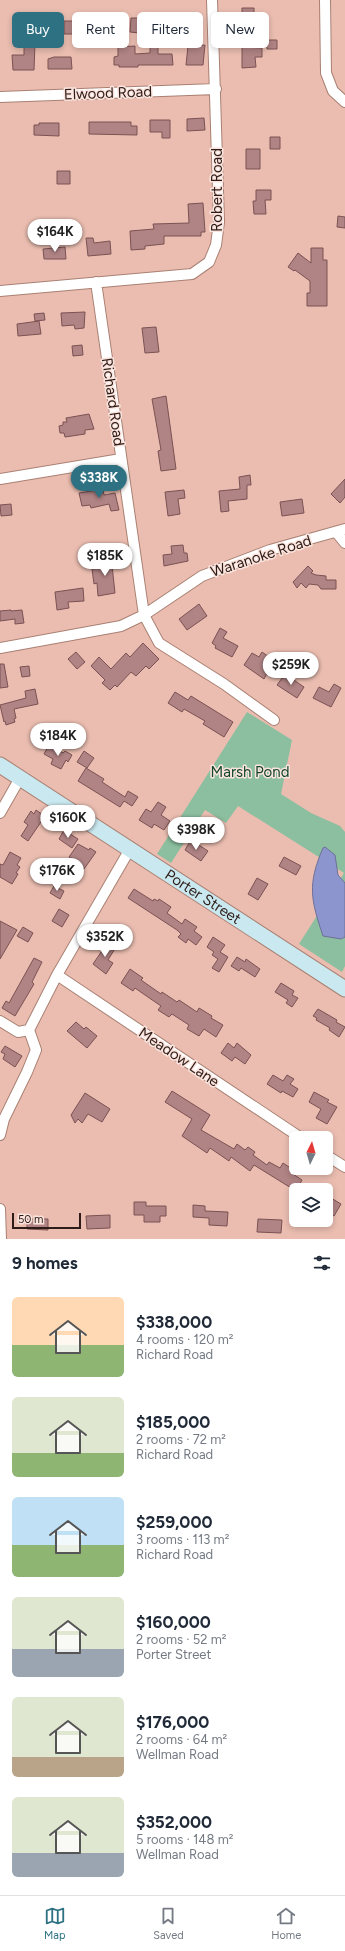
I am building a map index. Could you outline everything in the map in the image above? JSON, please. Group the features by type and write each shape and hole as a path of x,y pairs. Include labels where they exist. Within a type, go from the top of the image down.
{"street":[{"name":"Robert Road","path":"0,291 192,274 208,262 216,245 219,222 212,0"},
{"path":"325,0 326,73 333,91 345,102"},
{"name":"Elwood Road","path":"0,97 216,89"},
{"name":"Richard Road","path":"96,282 144,615 159,643 224,684 274,720"},
{"path":"0,479 121,459"},
{"path":"340,531 345,543"},
{"name":"Waranoke Road","path":"0,648 121,626 144,615 202,576 270,550 340,531"},
{"name":"Porter Street","path":"0,765 343,985"},
{"path":"0,813 20,778"},
{"path":"0,1134 4,1119 28,1072 36,1050 29,1030 57,975 130,849"},
{"name":"Meadow Lane","path":"57,975 291,1131"},
{"path":"0,1022 18,1032 29,1030"},
{"path":"333,1159 345,1167"},
{"path":"0,1209 1,1239"}],"green space":[{"name":"Marsh Pond","path":"247,712 292,740 281,794 311,813 340,826 345,832 345,966 342,972 299,944 344,873 238,806 226,823 205,810 171,863 157,854"}],"water":[{"path":"325,847 335,855 338,875 345,883 345,937 341,939 323,936 312,892 318,861 323,848"}],"building":[{"path":"242,8 254,8 254,12 242,12"},
{"path":"131,18 137,18 137,33 130,32"},
{"path":"64,21 72,21 72,34 64,34"},
{"path":"269,40 277,40 277,49 267,49 269,48"},
{"path":"203,45 205,45 203,65 186,65 188,48 203,48"},
{"path":"129,46 135,46 135,54 150,53 150,48 158,48 158,54 172,54 173,65 138,65 138,67 119,67 119,65 114,65 114,57 118,56 118,48 129,48"},
{"path":"24,48 35,48 34,70 13,70 12,55 24,55"},
{"path":"242,48 262,48 262,57 255,57 256,67 242,68"},
{"path":"54,57 71,57 72,69 48,69 48,59"},
{"path":"204,118 205,130 187,131 187,119"},
{"path":"150,120 170,120 170,138 162,138 162,132 150,132"},
{"path":"89,122 131,122 131,126 137,126 137,135 89,134"},
{"path":"39,123 59,123 59,136 34,135 34,125 39,125"},
{"path":"270,137 280,137 280,149 270,149"},
{"path":"246,149 260,149 260,169 246,169"},
{"path":"57,171 70,171 70,184 57,184"},
{"path":"256,190 271,190 271,200 265,200 266,214 254,214 253,201 256,201"},
{"path":"203,203 205,232 201,232 201,236 164,236 164,244 145,246 145,249 131,250 130,231 154,229 153,224 189,223 188,204"},
{"path":"338,216 345,217 345,228 337,227"},
{"path":"86,238 93,238 94,243 110,241 111,254 88,256"},
{"path":"65,247 66,259 44,259 43,249"},
{"path":"311,248 323,248 323,260 327,260 327,306 307,306 307,293 310,293 310,281 295,270 294,271 288,267 298,253 311,263"},
{"path":"85,312 84,328 75,329 74,325 62,326 61,313"},
{"path":"44,313 45,320 35,321 34,314"},
{"path":"39,321 41,334 18,336 17,324"},
{"path":"156,327 159,352 145,353 142,328"},
{"path":"82,345 83,355 73,356 72,346"},
{"path":"166,396 176,469 161,471 158,451 161,450 152,399"},
{"path":"89,414 94,429 85,430 85,434 65,437 64,433 60,433 59,426 63,425 63,422 67,422 66,418"},
{"path":"250,475 251,485 247,485 247,499 228,501 229,511 221,512 219,491 240,489 239,477"},
{"path":"345,479 345,497 340,503 331,494"},
{"path":"103,489 104,495 115,493 119,510 111,511 109,504 91,508 90,505 82,506 79,493"},
{"path":"184,490 185,498 178,499 180,514 168,516 165,492"},
{"path":"302,499 304,513 282,516 280,502"},
{"path":"11,504 12,515 1,516 0,505"},
{"path":"183,545 184,553 187,553 188,561 164,566 163,555 172,554 171,546"},
{"path":"111,556 115,593 98,596 97,583 94,584 92,569 102,568 100,558"},
{"path":"308,566 313,571 311,573 326,576 326,580 336,580 336,589 321,589 318,585 309,584 306,588 301,583 297,588 293,582"},
{"path":"83,588 84,601 68,602 69,608 57,610 55,592"},
{"path":"199,604 207,616 187,630 179,619"},
{"path":"22,610 24,623 15,624 15,619 0,621 0,611"},
{"path":"220,628 227,632 223,638 238,646 232,657 215,648 216,646 212,643"},
{"path":"143,643 159,659 149,669 146,666 136,676 131,672 117,687 115,685 110,690 102,683 105,680 91,666 99,657 111,669 126,653 130,657"},
{"path":"76,652 85,662 77,669 68,659"},
{"path":"262,652 269,657 267,661 272,664 264,679 244,665 252,653 259,657"},
{"path":"0,664 4,664 8,687 0,688"},
{"path":"29,666 30,676 22,677 20,667"},
{"path":"285,674 304,687 297,698 277,685"},
{"path":"334,684 341,688 331,707 313,698 319,687 329,692"},
{"path":"35,689 38,704 14,709 16,718 14,719 15,722 6,725 0,705 26,698 25,691"},
{"path":"175,692 188,700 191,696 233,722 224,737 203,724 205,721 184,709 182,712 168,703"},
{"path":"49,745 63,753 65,751 72,755 68,762 66,760 61,769 51,764 53,759 44,754"},
{"path":"84,751 94,758 87,768 77,762"},
{"path":"86,768 104,779 102,782 125,797 128,791 138,797 132,806 124,801 120,807 78,781"},
{"path":"158,802 166,807 161,815 170,821 164,830 154,824 152,828 139,820 146,809 151,812"},
{"path":"36,810 43,815 41,818 43,819 28,841 21,836 28,825 24,822 31,811 34,814"},
{"path":"64,830 78,839 72,848 59,839"},
{"path":"191,840 208,851 201,861 185,850"},
{"path":"78,844 89,850 90,848 96,852 84,869 79,866 81,863 69,857"},
{"path":"10,852 21,858 17,865 20,867 16,873 18,874 12,884 0,877 0,864 3,865"},
{"path":"284,857 301,866 296,875 279,866"},
{"path":"257,878 268,884 258,900 248,894"},
{"path":"54,886 64,891 60,899 50,893"},
{"path":"134,889 153,901 154,899 158,901 159,899 171,907 167,913 182,924 185,919 197,927 194,931 202,937 196,945 188,939 186,943 178,937 181,934 177,930 128,898"},
{"path":"59,909 69,915 62,927 52,921"},
{"path":"0,921 17,930 0,959"},
{"path":"23,927 33,933 28,942 17,936"},
{"path":"213,937 225,945 220,952 228,957 219,972 212,968 218,959 212,955 214,952 207,947"},
{"path":"108,942 116,947 108,960 113,963 106,974 93,964"},
{"path":"237,957 245,962 246,959 260,969 255,977 241,968 239,971 231,966"},
{"path":"34,958 42,962 32,982 34,984 15,1016 2,1008 6,1001 9,1003"},
{"path":"130,969 143,978 141,980 161,994 162,992 177,1002 179,1000 197,1012 199,1008 212,1016 211,1018 223,1025 216,1037 204,1029 199,1036 187,1029 189,1025 172,1014 169,1017 158,1010 161,1006 135,988 133,991 121,983"},
{"path":"281,983 294,991 292,995 298,998 292,1007 286,1003 288,1000 275,992"},
{"path":"318,1009 337,1020 336,1022 345,1027 339,1037 329,1030 330,1028 316,1020 317,1018 313,1016"},
{"path":"76,1022 84,1029 86,1027 97,1036 87,1048 67,1031"},
{"path":"228,1043 234,1048 237,1043 251,1055 245,1064 235,1057 232,1061 221,1053"},
{"path":"5,1046 22,1056 15,1067 3,1059 5,1054 1,1052"},
{"path":"273,1075 283,1081 287,1075 294,1079 290,1084 298,1089 293,1097 282,1091 281,1093 267,1084"},
{"path":"172,1091 210,1115 201,1130 234,1149 237,1144 245,1150 248,1147 255,1152 253,1155 267,1165 269,1162 280,1168 283,1163 289,1167 289,1175 294,1175 302,1180 300,1183 289,1183 289,1187 254,1165 250,1171 231,1157 229,1161 210,1148 207,1153 182,1136 192,1119 165,1102"},
{"path":"314,1092 329,1100 327,1102 337,1107 327,1124 316,1118 321,1109 309,1102"},
{"path":"85,1093 110,1109 102,1122 88,1114 82,1123 78,1119 75,1123 71,1115"},
{"path":"333,1199 341,1204 333,1215"},
{"path":"134,1202 146,1202 146,1206 166,1206 166,1216 160,1216 160,1222 144,1222 144,1215 134,1215"},
{"path":"193,1205 205,1206 205,1211 228,1212 227,1226 209,1225 209,1218 193,1217"},
{"path":"110,1215 110,1228 87,1229 86,1216"},
{"path":"27,1219 48,1219 48,1230 27,1229"},
{"path":"258,1219 282,1220 281,1233 257,1232"}]}
